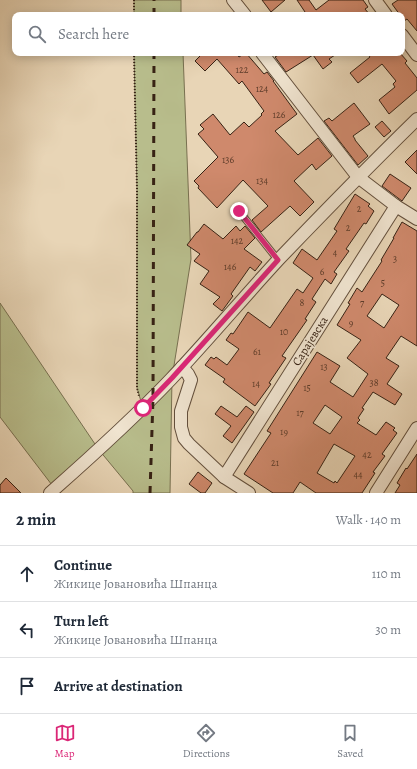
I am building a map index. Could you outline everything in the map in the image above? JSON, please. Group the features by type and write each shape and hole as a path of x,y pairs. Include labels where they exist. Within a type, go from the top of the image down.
{"street":[{"path":"233,0 243,12"},
{"path":"375,0 384,12"},
{"path":"405,39 417,55"},
{"path":"264,56 358,177 396,206 417,219"},
{"path":"50,493 99,450 153,398 278,260 358,177 417,119"},
{"name":"Сарајевска","path":"224,477 396,206"},
{"path":"182,367 191,380 181,411 181,426 184,438 224,477 249,493"},
{"path":"376,493 417,428"}],"lane":[{"path":"239,211 278,260"}],"path":[{"path":"134,0 134,12"},
{"path":"134,56 137,189 137,388 143,408"}],"green space":[{"path":"134,0 181,0 181,12 134,12"},
{"path":"134,56 183,56 191,259 172,378 170,493 133,493 133,491 99,450 143,408 137,388 137,189"},
{"path":"0,303 99,450 55,489 0,417"}],"building":[{"path":"262,0 285,0 271,12"},
{"path":"297,0 309,0 316,10 329,0 363,0 368,7 365,9 368,12 305,12"},
{"path":"398,0 417,0 417,31 407,19 405,20 405,12 398,12 392,4"},
{"path":"200,56 249,56 264,74 267,72 297,114 275,131 298,155 318,138 332,156 316,170 312,164 294,181 314,202 300,216 290,206 261,232 252,220 268,206 243,180 217,208 198,188 199,186 194,181 218,157 198,134 204,129 200,125 213,114 230,135 244,122 249,127 262,115 261,114 264,111 242,81 239,84 217,59 205,71 195,61"},
{"path":"277,56 311,56 286,72 275,57"},
{"path":"314,56 334,56 329,59 332,62 323,69"},
{"path":"369,56 403,56 407,61 405,63 417,78 417,90 389,114 379,100 395,87 393,84 396,81 382,64 358,83 350,73 370,57"},
{"path":"354,103 370,124 353,136 368,156 358,165 324,121 329,118 332,121"},
{"path":"382,121 391,131 384,137 375,127"},
{"path":"417,150 417,174 405,162"},
{"path":"390,174 411,188 402,201 382,186"},
{"path":"355,194 370,204 368,206 374,211 366,224 364,223 346,249 349,251 334,272 337,274 331,284 325,279 312,299 316,302 305,319 307,320 282,356 286,358 269,383 271,384 255,406 223,382 225,379 205,365 211,357 214,359 216,357 227,365 239,349 226,340 231,333 233,334 248,312 270,328 297,289 303,293 313,278 293,263 302,249 317,260 337,231 334,229"},
{"path":"402,222 417,231 417,346 401,336 386,358 399,366 387,384 402,394 395,405 373,392 362,408 364,409 358,418 360,420 357,423 376,435 386,422 395,428 393,430 397,433 382,454 385,456 373,472 375,473 362,493 316,493 300,482 293,493 273,493 244,474 271,433 267,431 317,352 340,366 330,382 353,397 368,374 347,358 361,340 337,325 350,304 348,303 357,288 362,292 382,261 381,260","holes":["382,294 399,305 384,328 367,316","325,405 342,417 330,434 313,423","334,444 355,456 337,483 335,481 334,483 317,473"]},
{"path":"204,224 223,239 236,226 240,231 245,226 255,238 244,249 262,262 255,271 250,267 231,294 233,296 222,311 213,304 220,297 200,284 209,271 194,261 200,254 187,245"},
{"path":"221,406 237,417 246,406 254,412 232,443 223,436 231,426 215,414"},
{"path":"417,454 417,493 395,493 400,485 397,483"},
{"path":"198,472 212,483 205,493 201,493 189,484"},
{"path":"6,478 21,493 0,493 0,485"}],"railway":[{"path":"154,0 154,12"},
{"path":"150,493 153,398 154,56"}],"route":[{"path":"143,408 172,378 278,260 239,211"}]}
